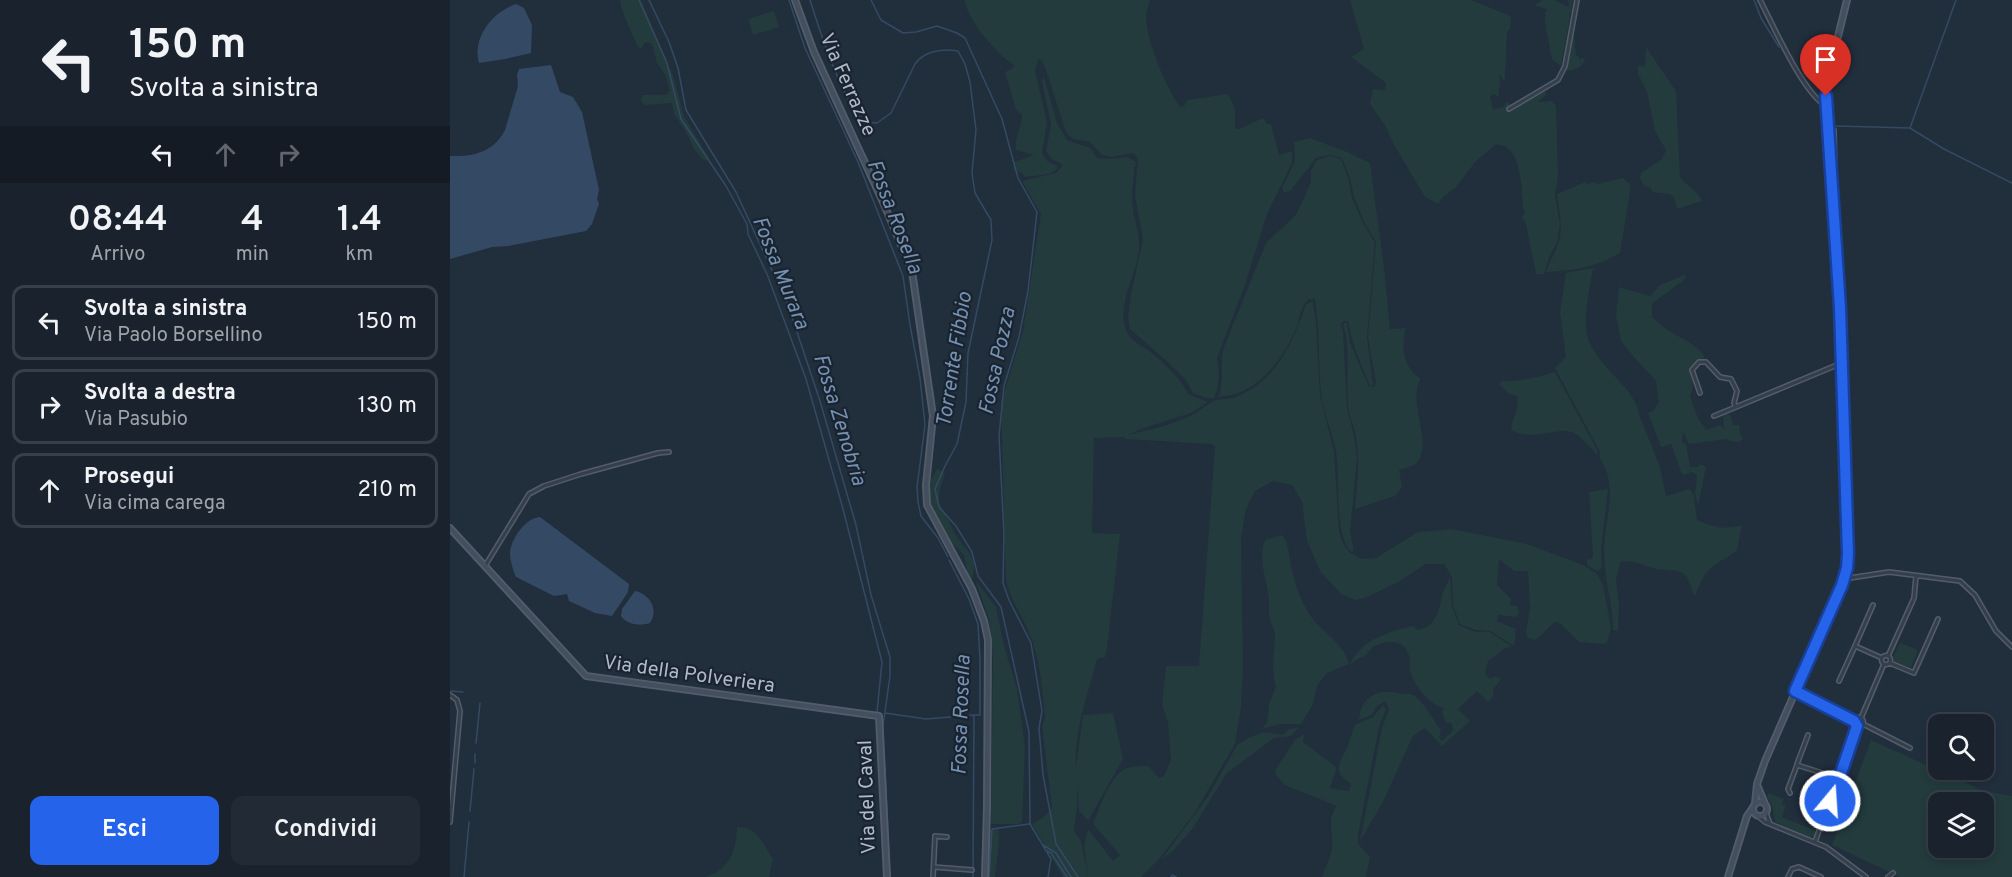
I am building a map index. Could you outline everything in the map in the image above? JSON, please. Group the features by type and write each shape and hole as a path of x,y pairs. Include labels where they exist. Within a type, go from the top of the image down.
{"street":[{"name":"Via Ferrazze","path":"795,0 814,52 912,271 933,416 926,485 927,505 972,589 984,621 988,640 985,877"},
{"path":"1509,109 1558,80 1565,66 1576,0"},
{"path":"1760,0 1806,84 1820,103 1826,106"},
{"path":"1847,0 1828,77 1826,106 1840,308 1848,541 1845,576 1757,784 1753,810 1770,824 1815,842 1832,852 1866,877"},
{"path":"1834,129 1836,248"},
{"path":"1700,393 1692,370 1699,362 1706,362 1720,377 1731,379 1737,391 1734,403 1738,406"},
{"path":"1714,416 1841,365"},
{"path":"486,566 529,494 544,486 581,474 669,452"},
{"name":"Via della Polveriera","path":"450,528 587,676 879,716"},
{"path":"1845,576 1850,578 1889,572 1952,580 1966,585 1975,595 1996,632 2012,646"},
{"path":"1890,663 1888,656 1914,598 1916,576"},
{"path":"1839,681 1873,605"},
{"path":"1884,664 1890,663 1914,672 1938,618"},
{"path":"1855,646 1882,658 1888,656"},
{"path":"1882,658 1884,664 1861,718 1863,724 1910,748"},
{"path":"1795,691 1854,721 1857,726 1840,776 1842,781 1836,783"},
{"path":"450,695 457,700 460,711 450,822"},
{"name":"Via del Caval","path":"879,716 887,877"},
{"path":"1854,721 1861,718"},
{"path":"1857,726 1863,724"},
{"path":"1790,793 1788,789 1808,735"},
{"path":"1797,765 1834,777 1840,776"},
{"path":"1815,842 1836,783 1834,777"},
{"path":"1757,784 1770,824"},
{"path":"1728,877 1746,821 1754,805 1759,802 1765,804"},
{"path":"1746,821 1766,813"},
{"path":"933,877 935,837 948,837"},
{"path":"934,867 972,870"},
{"path":"1788,877 1792,869 1799,867 1821,877"},
{"path":"1888,877 1893,873 1893,877"}],"green space":[{"path":"620,0 641,0 674,78 684,116 709,158 707,161 702,159 694,149 674,114 672,103 645,105 641,101 642,95 666,95 670,91 666,76 657,63 652,44 645,42 641,49 637,46"},
{"path":"1150,0 1146,14 1149,37 1163,75 1180,107 1184,106 1187,100 1228,94 1235,109 1235,129 1263,118 1267,124 1271,124 1279,155 1292,151 1292,163 1267,214 1244,288 1217,358 1219,375 1214,398 1206,398 1193,393 1186,380 1130,329 1128,319 1131,294 1143,239 1135,195 1138,158 1133,153 1111,157 1102,155 1090,142 1073,139 1066,132 1045,67 1038,59 1035,70 1047,123 1042,153 1047,161 1057,166 1057,169 1050,174 1025,177 1022,173 1014,171 1014,162 1034,155 1016,150 1022,115 1016,110 1005,72 1014,65 991,45 980,31 967,9 964,1"},
{"path":"1350,0 1471,0 1511,16 1510,29 1507,32 1505,79 1503,80 1499,74 1498,97 1494,94 1490,96 1493,109 1504,107 1508,102 1510,105 1522,100 1540,87 1545,88 1546,95 1537,102 1552,101 1556,106 1558,177 1555,195 1560,225 1557,243 1550,255 1544,274 1536,274 1526,224 1522,218 1525,212 1519,169 1511,151 1504,146 1495,145 1475,162 1456,187 1438,204 1425,197 1386,127 1370,104 1373,89 1385,90 1386,83 1351,57 1364,49"},
{"path":"1542,0 1554,0 1569,7 1568,0 1573,0 1561,66 1552,60 1545,16 1548,10 1535,5"},
{"path":"774,11 779,27 753,35 748,19"},
{"path":"1573,22 1576,56 1579,56 1579,59 1585,58 1584,62 1576,69 1561,70 1568,33"},
{"path":"1646,47 1676,91 1680,178 1699,195 1702,201 1677,209 1674,197 1669,194 1652,192 1651,188 1644,186 1640,178 1641,173 1662,159 1666,150 1655,131 1647,92 1638,74 1638,65 1645,67"},
{"path":"1044,77 1057,123 1067,140 1090,148 1097,158 1127,157 1136,162 1132,197 1139,250 1124,308 1125,328 1132,339 1171,370 1188,394 1208,402 1191,413 1128,435 1175,422 1214,401 1233,398 1250,390 1273,370 1282,358 1296,332 1306,304 1313,301 1320,395 1334,452 1339,532 1349,552 1362,559 1376,558 1418,532 1451,529 1527,544 1583,565 1597,574 1603,585 1611,628 1605,644 1579,642 1560,623 1555,622 1535,640 1528,638 1526,632 1530,609 1528,571 1514,571 1499,559 1497,585 1511,599 1510,605 1517,606 1519,611 1517,617 1498,615 1497,621 1516,629 1514,646 1490,631 1476,630 1460,624 1453,606 1452,577 1444,564 1426,564 1398,582 1365,598 1355,600 1341,594 1320,571 1307,541 1302,502 1292,485 1273,481 1255,491 1246,509 1241,538 1243,668 1241,707 1235,744 1194,814 1160,858 1141,877 1063,877 1032,824 1043,818 1052,808 1042,726 1045,718 1039,666 1034,645 1010,594 1006,580 1001,403 1023,331 1041,214 1022,181 1056,173 1063,165 1052,159 1046,151 1051,124 1042,81","holes":["1124,437 1125,439 1215,446 1199,666 1166,666 1162,705 1168,722 1171,760 1164,776 1159,778 1148,766 1126,769 1115,777 1104,796 1093,824 1120,855 1113,861 1088,829 1084,846 1088,876 1081,841 1074,831 1077,787 1079,811 1088,821 1123,759 1113,713 1083,715 1076,768 1077,740 1082,713 1097,659 1105,657 1107,648 1120,534 1092,533 1094,438"]},
{"path":"1310,138 1370,163 1390,329 1406,328 1403,343 1405,357 1415,375 1421,379 1416,398 1423,444 1417,463 1399,470 1402,487 1395,496 1355,509 1358,456 1348,406 1348,354 1343,326 1347,323 1350,343 1369,387 1375,386 1368,337 1376,242 1364,222 1342,158 1329,155 1316,158 1291,190 1286,193 1283,191 1282,188 1295,161 1294,142"},
{"path":"1329,156 1341,159 1352,198 1375,243 1367,337 1373,385 1370,386 1360,362 1348,321 1343,321 1341,326 1347,408 1357,458 1350,532 1354,551 1350,551 1341,530 1336,451 1321,392 1315,299 1309,299 1304,305 1290,341 1266,375 1245,390 1218,397 1224,347 1266,243 1296,215 1311,182 1311,170 1317,160"},
{"path":"1623,178 1631,185 1620,253 1602,262 1584,267 1546,272 1558,245 1561,229 1557,194 1585,182 1598,184"},
{"path":"1593,268 1586,310 1587,334 1598,356 1637,405 1660,467 1666,496 1690,489 1694,496 1697,520 1719,527 1742,525 1737,551 1711,568 1695,596 1682,573 1620,562 1616,581 1619,605 1618,631 1613,630 1604,562 1609,479 1599,457 1600,452 1555,368 1566,357 1560,313 1566,273"},
{"path":"1686,276 1684,280 1654,302 1652,316 1664,327 1699,349 1704,355 1704,358 1694,365 1690,396 1698,418 1706,430 1720,425 1724,429 1723,415 1725,413 1731,416 1733,425 1739,425 1743,438 1740,442 1727,439 1689,444 1683,432 1682,442 1686,444 1690,467 1697,467 1701,464 1706,467 1698,506 1695,493 1697,475 1692,472 1684,475 1681,472 1671,444 1661,447 1648,413 1654,410 1659,402 1656,381 1621,341 1616,315 1619,287 1650,296 1660,285"},
{"path":"1555,372 1598,452 1597,455 1582,438 1570,431 1528,435 1511,430 1517,396 1509,394 1499,384 1502,381 1522,380"},
{"path":"937,469 945,473 939,502 957,537 971,555 975,565 972,580 968,578 964,555 949,540 929,500 931,479"},
{"path":"1608,489 1601,550 1602,567 1598,572 1587,565 1587,559 1590,560 1593,556 1589,492"},
{"path":"1282,535 1287,543 1291,566 1304,605 1317,624 1342,649 1349,664 1327,673 1318,684 1312,706 1301,724 1280,724 1262,729 1267,722 1269,704 1276,686 1273,668 1275,634 1269,614 1262,554 1265,540"},
{"path":"1450,577 1452,607 1459,625 1476,632 1490,632 1512,647 1505,648 1488,661 1485,673 1490,679 1496,676 1501,679 1493,690 1494,696 1488,702 1477,691 1458,709 1470,721 1442,746 1425,728 1413,736 1383,802 1360,841 1382,728 1389,709 1385,701 1376,707 1372,715 1359,720 1366,700 1383,692 1411,694 1424,706 1441,730 1439,737 1442,741 1453,731 1452,724 1446,722 1442,713 1444,708 1425,696 1414,681 1408,653 1401,645 1392,642 1381,644 1373,647 1366,655 1352,664 1350,663 1362,648 1377,637 1413,626 1418,630 1433,622"},
{"path":"976,581 996,607 1004,646 1017,689 1025,748 1022,822 1019,824 991,824 993,658 989,620"},
{"path":"1900,643 1918,650 1911,668 1894,661 1893,657"},
{"path":"1383,705 1386,709 1379,727 1358,835 1358,844 1370,857 1366,877 1322,877 1332,849 1331,821 1337,806 1285,785 1275,774 1276,769 1295,740 1304,734 1303,742 1335,766 1336,771 1330,788 1349,791 1351,784 1341,775 1339,763 1355,725 1373,717"},
{"path":"1298,728 1291,736 1274,738 1227,773 1193,828 1174,850 1161,860 1209,795 1237,745 1263,732 1283,735 1289,729"},
{"path":"1871,740 1928,766 1928,780 1960,780 1990,792 1928,792 1928,858 1994,858 1994,793 2012,796 2012,877 1900,877 1832,845"},
{"path":"1768,793 1784,799 1782,804 1786,806 1782,817 1816,831 1815,836 1809,837 1775,822 1772,805 1767,797"},
{"path":"737,827 755,833 773,859 769,877 705,877 714,874 730,858"},
{"path":"998,827 999,844 995,877 988,877 989,831"}],"water":[{"path":"516,4 524,8 532,25 531,53 479,63 478,44 486,27 499,13"},
{"path":"551,65 560,92 573,97 582,112 599,190 597,199 599,204 592,224 586,231 492,247 450,259 450,156 482,152 495,143 505,130 518,86 519,69"},
{"path":"540,517 629,584 628,592 612,616 595,613 569,601 567,594 554,596 516,577 510,556 513,542 524,525"},
{"path":"635,591 645,595 652,603 654,613 650,623 634,624 621,616 622,609"}],"waterway":[{"name":"Fossa Murara","path":"639,0 667,63 681,119 726,186 747,224 748,234 767,274 806,379 843,509 882,662 877,712 880,713"},
{"name":"Fossa Zenobria","path":"649,0 669,42 678,68 686,110 736,192 788,305 820,401 856,525 871,595 890,657 890,676 883,726 890,877"},
{"name":"Fossa Rosella","path":"789,0 805,48 858,162 903,276 920,378 925,425 917,487 918,502 921,516 938,538 948,557"},
{"name":"Torrente Fibbio","path":"810,0 840,82 864,122 877,123 891,113 915,64 929,53 940,50 958,51 965,64 970,82 976,130 972,173 975,193 991,220 992,240 968,353 966,402 957,444 935,489 939,507 956,526 972,552 978,576 1001,607 1029,732 1030,824 1051,859 1048,877"},
{"name":"Fossa Pozza","path":"871,0 881,20 903,33 937,26 965,38 1002,119 1018,178 1037,212 1028,291 1019,337 1004,386 999,436 1004,534 1003,583 1031,643 1042,711 1039,728 1043,775 1056,844 1078,877"},
{"path":"1754,0 1761,18 1779,47"},
{"path":"1956,0 1910,128 1944,149 2012,183"},
{"path":"1836,126 1910,128"},
{"name":"Fossa Rosella","path":"949,560 969,599 978,624 980,715 974,715 973,877"},
{"path":"450,691 463,692"},
{"path":"476,743 480,703"},
{"name":"Fossa Murara","path":"885,713 926,719 974,715"},
{"path":"475,754 475,763"},
{"path":"470,811 474,769"},
{"path":"464,877 469,822"},
{"path":"989,877 992,829 1029,824"},
{"path":"1043,845 1056,853 1071,877"},
{"path":"1045,850 1051,853 1067,877"},
{"name":"Fossa Pozza","path":"1171,877 1172,875 1176,877"}],"route":[{"path":"1826,96 1840,308 1848,554 1847,568 1836,601 1795,691 1854,721 1857,726 1840,776 1834,777 1836,783 1830,801"}]}
